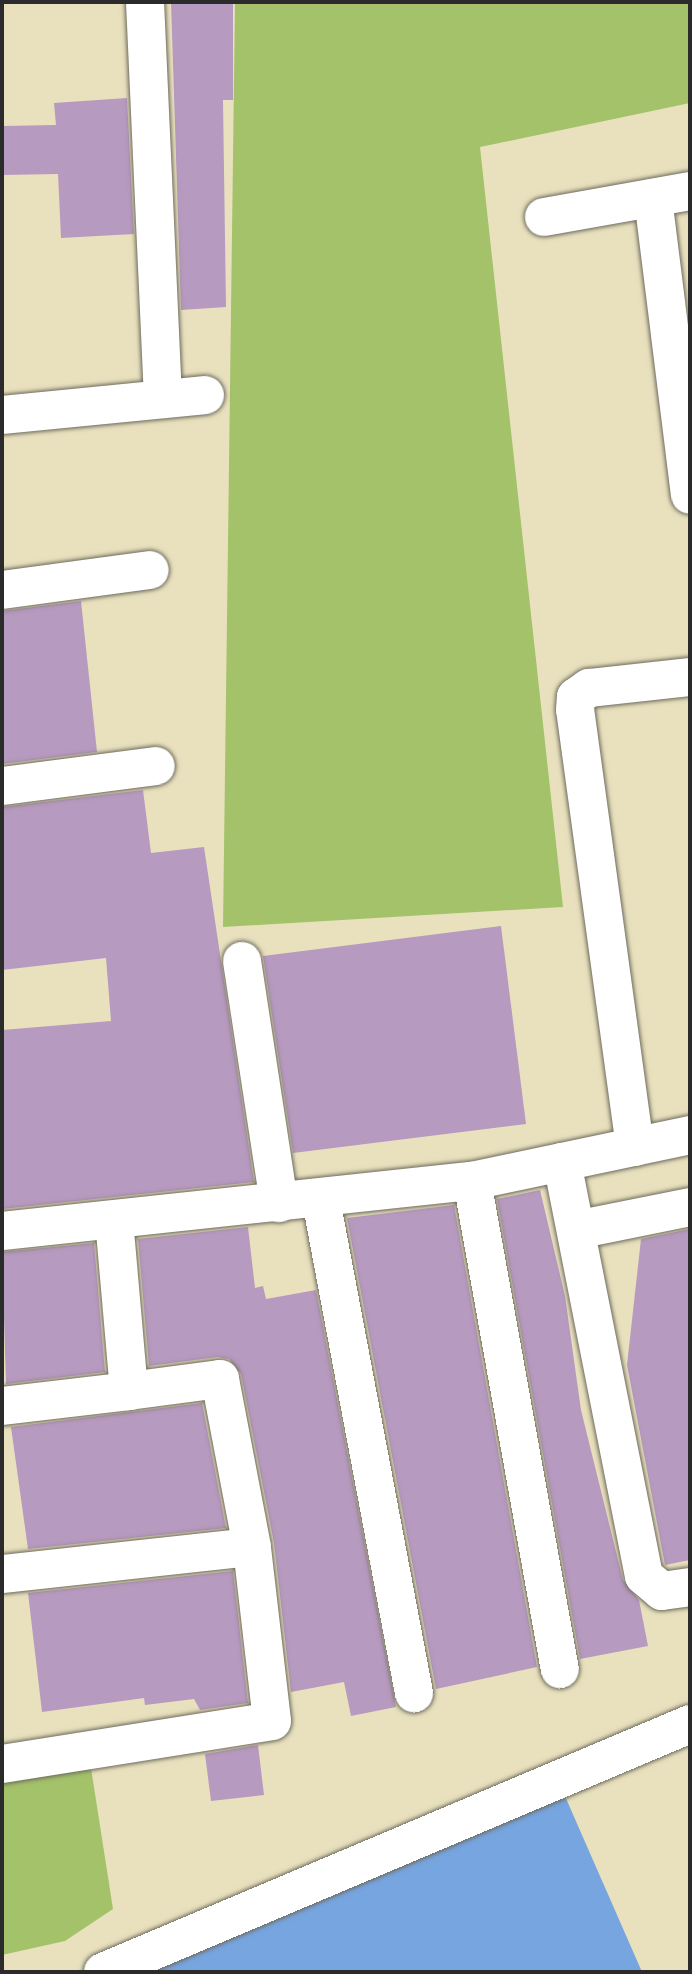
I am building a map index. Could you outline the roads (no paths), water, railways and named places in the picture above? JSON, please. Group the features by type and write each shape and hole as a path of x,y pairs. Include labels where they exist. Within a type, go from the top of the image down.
{"street":[{"path":"145,2 163,399"},
{"path":"544,217 690,191"},
{"path":"653,198 690,495"},
{"path":"2,415 205,395"},
{"path":"2,590 150,570"},
{"path":"635,1147 575,710 576,697 589,688 690,677"},
{"path":"2,786 156,765"},
{"path":"242,961 279,1203"},
{"path":"2,1231 321,1200 472,1181 690,1135"},
{"path":"562,1162 644,1576 662,1591 690,1587"},
{"path":"472,1181 559,1670"},
{"path":"321,1200 414,1693"},
{"path":"576,1230 690,1207"},
{"path":"114,1220 129,1391"},
{"path":"2,1406 220,1379 252,1547 272,1721 2,1764"},
{"path":"2,1574 252,1547"},
{"path":"103,1972 690,1724"}],"water":[{"path":"561,1787 642,1972 136,1972"}]}
